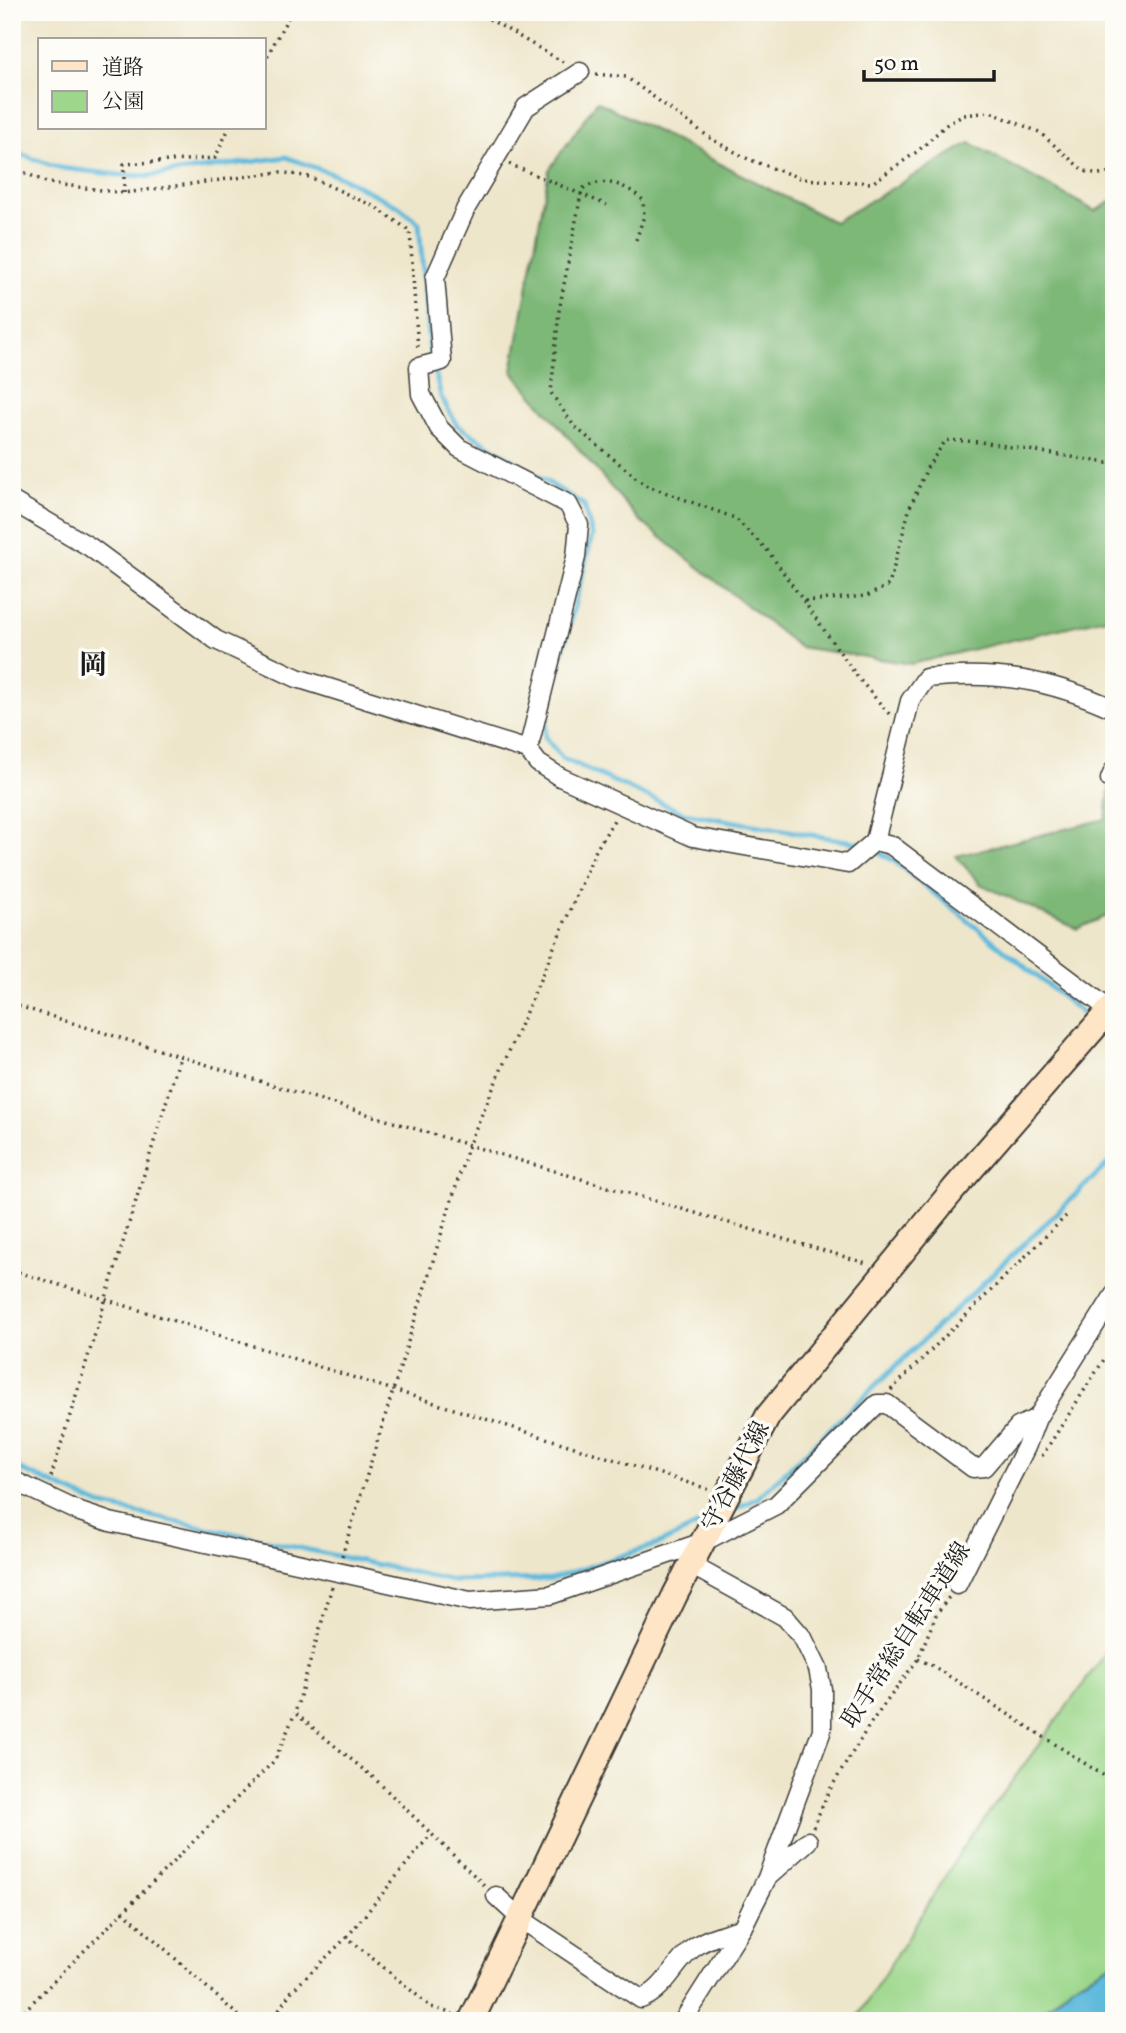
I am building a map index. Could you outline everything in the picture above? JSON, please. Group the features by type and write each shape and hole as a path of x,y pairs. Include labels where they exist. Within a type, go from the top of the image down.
{"main road":[{"name":"守谷藤代線","path":"471,2020 691,1565 768,1416 888,1269 1106,1016"}],"street":[{"path":"528,750 576,557 579,525 568,504 459,448 439,428 421,394 419,367 442,361 435,278 466,208 498,159 526,107 580,72"},
{"path":"12,501 90,547 216,640 297,678 528,750 538,763 560,777 693,837 848,864 874,842 910,701 926,678 957,674 1019,677 1074,691 1114,709"},
{"path":"1114,770 1110,779 1114,780"},
{"path":"874,842 891,845 1106,1016"},
{"path":"957,1585 1026,1447 1037,1418 1114,1295"},
{"path":"12,1479 80,1512 110,1522 470,1601 550,1595 705,1539 776,1505 877,1404 887,1404 973,1468 984,1467 1018,1427 1037,1418"},
{"path":"683,2021 743,1928 767,1878 822,1730 822,1689 818,1669 803,1638 785,1616 691,1565"},
{"path":"767,1878 808,1841"},
{"path":"496,1896 522,1919 641,1999 650,1996 692,1949 743,1928"}],"path":[{"path":"266,58 291,12"},
{"path":"477,12 580,72 626,77 713,140 748,159 802,179 872,183 918,151 946,125 964,115 990,112 1040,132 1084,171 1099,174 1114,172"},
{"path":"124,192 124,164 215,158 228,130"},
{"path":"498,159 607,205"},
{"path":"12,167 48,183 124,192 280,172 310,177 375,207 410,231 419,367"},
{"path":"636,240 644,216 643,200 630,188 594,182 582,189 559,311 551,393 574,426 645,485 735,518 768,551 859,679 902,730"},
{"path":"804,601 867,596 889,585 910,508 929,466 946,440 981,442 1114,464"},
{"path":"14,2021 275,1760 295,1713 469,1144 596,850 622,806"},
{"path":"12,1004 400,1126 469,1144 888,1269"},
{"path":"51,1477 180,1057"},
{"path":"877,1404 1066,1216"},
{"path":"12,1270 702,1488 725,1498"},
{"path":"1042,1457 1114,1344"},
{"name":"取手常総自転車道線","path":"808,1841 829,1791 870,1724 918,1659 936,1615 957,1585"},
{"path":"918,1659 1114,1782"},
{"path":"295,1713 374,1779 496,1896"},
{"path":"271,2021 291,1992 348,1937 431,1834"},
{"path":"122,1911 244,2021"},
{"path":"348,1937 431,2007 471,2020"}],"green space":[{"path":"597,101 834,222 970,143 1095,211 1114,200 1114,616 911,664 799,647 639,520 512,371 549,170"},
{"path":"1114,742 1114,913 1077,929 980,884 956,856 1106,819"},
{"path":"1114,1642 1114,1962 1072,1985 1033,2021 855,2021 963,1848"}],"water":[{"path":"1114,1962 1114,2021 1033,2021 1072,1985"}],"waterway":[{"path":"12,151 60,168 149,176 286,157 341,177 399,207 419,223 429,346 441,397 457,425 584,505 592,536 547,713 545,737 562,758 684,813 864,844"},
{"path":"873,849 893,860 1091,1020"},
{"path":"1101,1028 1114,1038"},
{"path":"728,1512 758,1498 1114,1158"},
{"path":"12,1466 100,1505 453,1581 551,1579 659,1544 703,1523"}],"district":[{"name":"岡","path":"93,666"}]}
